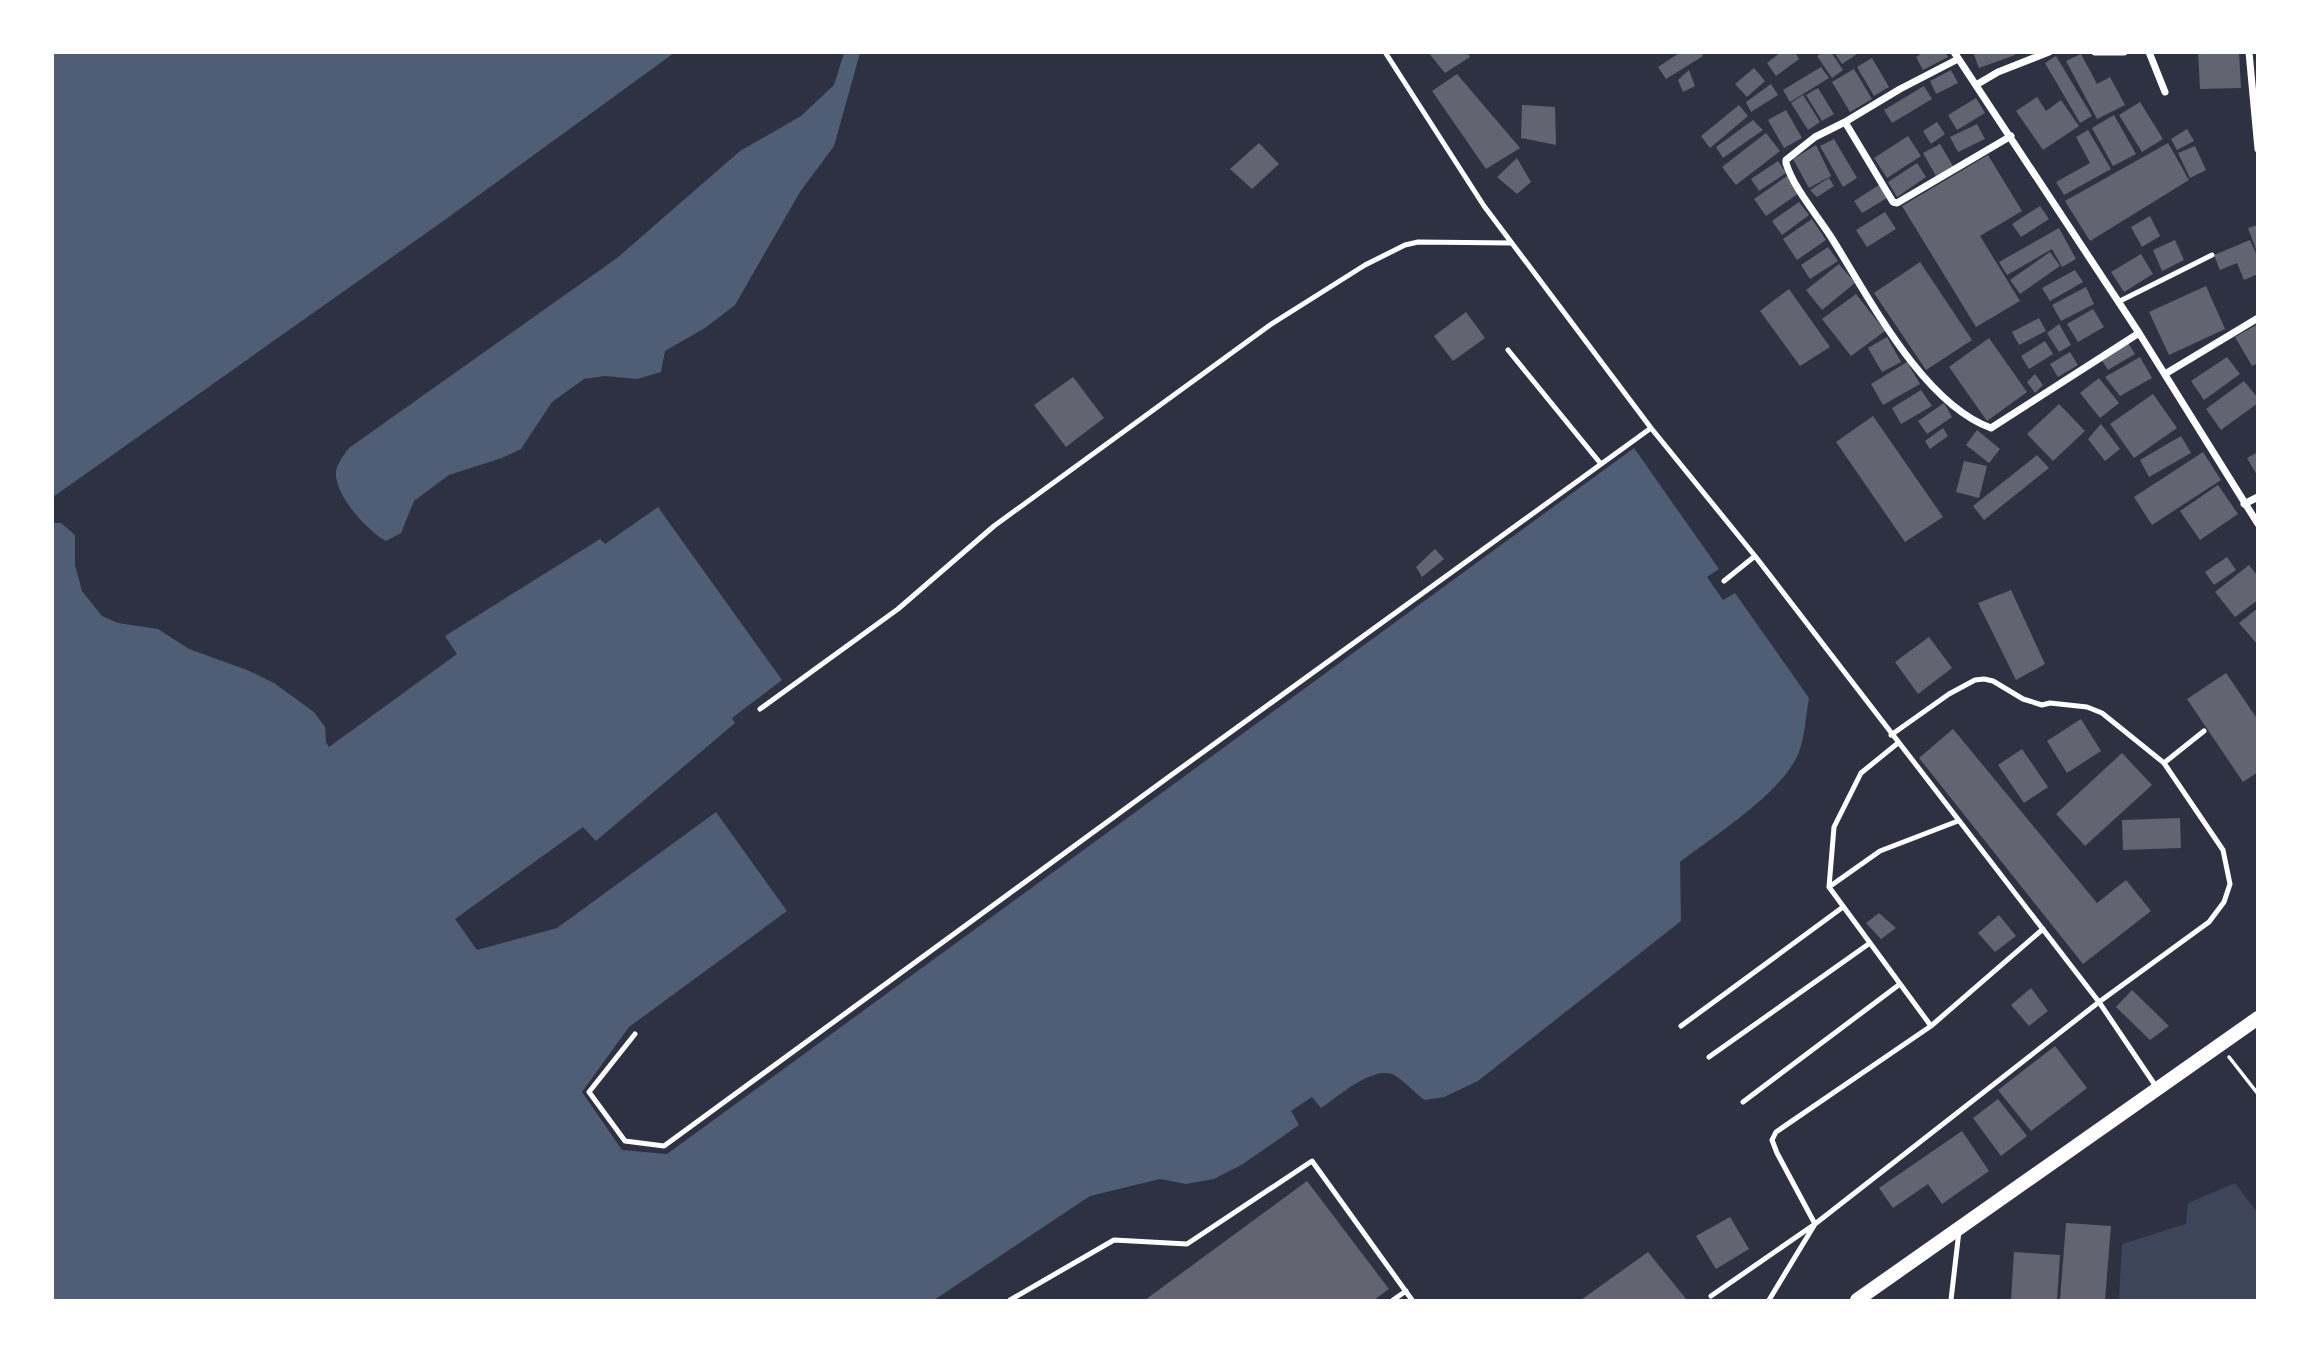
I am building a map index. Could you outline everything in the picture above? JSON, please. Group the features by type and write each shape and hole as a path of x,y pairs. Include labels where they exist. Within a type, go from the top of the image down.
{"main road":[{"path":"1857,1300 2258,1018"}],"street":[{"path":"1976,85 1997,72 2049,52"},
{"path":"2095,52 2124,52"},
{"path":"2149,52 2165,92"},
{"path":"2249,52 2258,149"},
{"path":"2139,333 1992,428 1978,423 1960,412 1916,368 1788,170 1786,160 1815,137 1956,56 2119,302 2139,333 2165,374 2244,504 2258,524"},
{"path":"1845,122 1893,202 1934,183 2011,136"},
{"path":"2165,374 2258,318"},
{"path":"2244,504 2258,497"}],"lane":[{"path":"1385,52 1484,206 1651,428 1755,555 2099,1002 2157,1088"},
{"path":"760,709 898,609 993,526 1269,325 1365,265 1405,245 1418,242 1513,243"},
{"path":"2119,302 2211,254"},
{"path":"1508,350 1601,464"},
{"path":"635,1034 589,1091 625,1141 664,1146 1651,428"},
{"path":"1724,581 1755,555"},
{"path":"1711,1296 1815,1224 2099,1002 2210,922 2224,902 2230,884 2223,850 2164,763 2102,713 2087,707 2050,703 2042,705 2023,699 1993,681 1984,679 1975,680 1949,694 1891,735"},
{"path":"2164,763 2204,731"},
{"path":"1898,743 1861,774 1834,827 1829,887 1931,1026"},
{"path":"1829,887 1880,851 1958,821"},
{"path":"1681,1026 1843,907"},
{"path":"1815,1224 1777,1153 1772,1140 1776,1132 1931,1026 2043,929"},
{"path":"1709,1057 1870,943"},
{"path":"1743,1102 1900,984"},
{"path":"1010,1300 1114,1240 1187,1244 1312,1161 1412,1300"},
{"path":"1769,1300 1815,1224"},
{"path":"1951,1300 1960,1228"},
{"path":"1392,1300 1406,1291"}],"path":[{"path":"2219,1044 2258,1094"}],"shaded area":[{"path":"53,52 674,53 446,219 53,497"},
{"path":"844,53 860,53 834,146 800,192 735,305 705,328 665,351 661,372 637,379 605,376 584,379 552,402 521,449 449,475 414,501 401,533 386,541 360,519 344,498 336,476 337,467 349,448 617,258 740,151 801,116 834,85"},
{"path":"1634,448 1719,569 1707,577 1723,600 1735,593 1809,698 1803,739 1791,767 1764,798 1680,862 1681,921 1478,1081 1444,1097 1425,1100 1394,1075 1386,1073 1366,1078 1321,1108 1312,1097 1291,1111 1299,1125 1243,1164 1214,1179 1186,1184 1160,1179 1090,1196 934,1300 53,1300 53,523 61,523 75,535 75,565 82,591 102,616 118,623 158,629 189,649 274,683 314,712 325,727 329,747 457,654 445,636 600,539 605,544 658,507 782,680 732,718 735,723 596,841 583,827 455,919 477,950 557,928 716,812 787,911 629,1027 582,1092 622,1150 667,1154"},
{"path":"2235,1183 2257,1212 2257,1300 2119,1300 2122,1244 2186,1224 2188,1203"}],"building":[{"path":"1428,52 1467,52 1470,57 1445,73"},
{"path":"1681,52 1701,52 1703,56 1666,79 1658,67"},
{"path":"1781,52 1795,52 1799,59 1776,76 1767,63"},
{"path":"1822,52 1831,52 1843,70 1832,78 1817,56"},
{"path":"1834,52 1860,52 1842,64"},
{"path":"1924,52 1945,52 1948,57 1923,70 1916,57"},
{"path":"1973,52 2014,52 2015,55 1979,68"},
{"path":"2198,52 2239,52 2241,88 2200,89"},
{"path":"2081,54 2097,84 2110,77 2125,105 2097,119 2066,61"},
{"path":"2056,56 2092,116 2080,123 2045,63"},
{"path":"1872,58 1889,87 1874,96 1857,67"},
{"path":"1821,67 1829,78 1790,102 1783,90"},
{"path":"1754,68 1765,81 1747,97 1735,84"},
{"path":"1854,69 1872,99 1850,112 1832,82"},
{"path":"1689,70 1695,86 1683,92 1678,80"},
{"path":"1951,70 1958,83 1936,94 1930,81"},
{"path":"1457,74 1520,148 1486,169 1432,91"},
{"path":"1771,84 1778,95 1751,112 1746,102"},
{"path":"1924,86 1932,99 1892,123 1884,110"},
{"path":"1818,88 1834,114 1822,121 1806,95"},
{"path":"1803,95 1820,122 1808,130 1791,103"},
{"path":"2037,97 2046,111 2061,100 2079,126 2043,150 2016,111"},
{"path":"1976,98 1985,113 1957,130 1948,115"},
{"path":"2140,102 2163,139 2142,152 2119,115"},
{"path":"1522,105 1555,107 1556,145 1521,138"},
{"path":"1739,105 1748,116 1710,148 1701,136"},
{"path":"1786,110 1802,138 1784,148 1768,120"},
{"path":"2114,115 2136,154 2113,166 2092,128"},
{"path":"1753,120 1763,130 1723,158 1716,147"},
{"path":"1937,122 1945,134 1931,144 1923,131"},
{"path":"1977,124 1985,139 1958,152 1950,137"},
{"path":"2187,129 2194,141 2177,150 2171,139"},
{"path":"2088,130 2111,169 2064,195 2056,182 2090,163 2076,137"},
{"path":"1766,133 1780,151 1736,185 1722,167"},
{"path":"1908,136 1921,156 1887,178 1874,158"},
{"path":"1834,139 1857,178 1843,187 1820,146"},
{"path":"1259,143 1279,164 1252,189 1230,169"},
{"path":"2168,143 2189,180 2090,241 2065,201"},
{"path":"1940,144 1953,166 1936,176 1923,153"},
{"path":"1816,145 1831,176 1809,188 1793,159"},
{"path":"2195,146 2206,170 2190,178 2178,153"},
{"path":"1988,155 2022,211 1980,236 2020,301 1976,327 1902,206"},
{"path":"1517,158 1531,182 1517,194 1497,177"},
{"path":"1778,161 1786,173 1759,191 1751,179"},
{"path":"1917,163 1926,177 1897,197 1888,182"},
{"path":"1787,176 1799,193 1766,216 1754,199"},
{"path":"1829,178 1834,186 1817,197 1810,190"},
{"path":"1879,185 1887,198 1862,213 1854,201"},
{"path":"1799,202 1809,215 1782,235 1772,221"},
{"path":"2040,206 2049,219 2021,237 2012,224"},
{"path":"1885,212 1896,229 1867,247 1856,230"},
{"path":"2150,216 2160,236 2142,247 2131,227"},
{"path":"1812,219 1826,240 1797,260 1783,239"},
{"path":"2258,225 2258,252 2257,252 2248,228"},
{"path":"2059,228 2076,259 2062,267 2052,249 2007,275 1999,262"},
{"path":"2175,240 2184,260 2162,271 2153,250"},
{"path":"2250,240 2258,258 2258,274 2244,280 2237,263 2220,270 2214,255"},
{"path":"1828,247 1838,261 1810,279 1801,265"},
{"path":"2050,252 2060,266 2020,294 2010,280"},
{"path":"2141,254 2153,274 2124,292 2111,272"},
{"path":"1920,262 1972,340 1926,370 1874,293"},
{"path":"1839,264 1855,283 1822,310 1806,290"},
{"path":"2075,270 2083,282 2050,301 2042,288"},
{"path":"2206,286 2225,329 2169,355 2149,312"},
{"path":"2086,287 2094,304 2061,321 2052,305"},
{"path":"1789,289 1830,347 1800,366 1760,311"},
{"path":"1856,294 1885,331 1851,356 1822,319"},
{"path":"2093,309 2104,327 2078,342 2067,324"},
{"path":"1466,312 1485,338 1453,361 1434,336"},
{"path":"2039,318 2046,331 2019,345 2012,332"},
{"path":"2059,324 2071,345 2059,352 2047,333"},
{"path":"2258,324 2258,363 2252,366 2235,337"},
{"path":"1887,337 1901,362 1882,372 1868,348"},
{"path":"1989,338 2027,392 1987,421 1949,367"},
{"path":"2045,341 2053,354 2029,369 2021,356"},
{"path":"2128,343 2135,354 2108,370 2101,359"},
{"path":"2070,352 2078,365 2058,377 2050,364"},
{"path":"2140,357 2152,378 2120,396 2105,377"},
{"path":"2227,357 2240,374 2204,400 2191,381"},
{"path":"1907,362 1920,384 1883,405 1871,384"},
{"path":"2035,374 2043,385 2035,393 2027,382"},
{"path":"1073,377 1104,418 1066,447 1034,405"},
{"path":"2099,378 2119,403 2100,418 2080,393"},
{"path":"2244,381 2258,398 2258,403 2221,430 2206,409"},
{"path":"1921,390 1932,406 1901,424 1892,408"},
{"path":"2153,394 2177,428 2134,458 2110,424"},
{"path":"1944,403 1952,417 1927,434 1918,421"},
{"path":"2059,404 2085,431 2053,461 2027,434"},
{"path":"1873,416 1943,517 1905,542 1836,442"},
{"path":"2101,424 2120,449 2105,461 2088,439"},
{"path":"1943,428 1948,436 1930,449 1925,441"},
{"path":"1977,430 2000,449 1989,463 1966,445"},
{"path":"2181,436 2191,453 2149,477 2140,460"},
{"path":"2203,452 2221,480 2152,525 2134,497"},
{"path":"2258,452 2258,477 2247,458"},
{"path":"2037,455 2049,468 1984,520 1973,506"},
{"path":"1964,461 1987,466 1979,498 1956,492"},
{"path":"2218,485 2238,514 2200,540 2180,511"},
{"path":"1435,549 1444,559 1422,577 1416,567"},
{"path":"2227,557 2236,570 2214,585 2205,572"},
{"path":"2249,565 2258,576 2258,600 2235,617 2215,592"},
{"path":"2011,590 2045,664 2016,680 1978,603"},
{"path":"2258,608 2258,645 2239,623"},
{"path":"1929,637 1952,668 1918,694 1895,662"},
{"path":"2226,673 2258,720 2258,772 2243,782 2187,699"},
{"path":"2081,719 2101,751 2067,773 2047,741"},
{"path":"1953,729 2097,903 2126,880 2151,911 2083,964 1919,758"},
{"path":"2022,749 2048,787 2024,803 1998,765"},
{"path":"2122,753 2152,785 2085,846 2056,814"},
{"path":"2180,818 2181,848 2123,850 2122,820"},
{"path":"1879,913 1896,928 1881,939 1866,923"},
{"path":"1999,915 2016,936 1995,952 1978,933"},
{"path":"2031,988 2048,1011 2029,1026 2011,1005"},
{"path":"2132,990 2169,1026 2150,1040 2116,1007"},
{"path":"2055,1046 2087,1088 2031,1131 1998,1090"},
{"path":"1998,1099 2027,1136 2001,1156 1973,1118"},
{"path":"1962,1131 1989,1171 1942,1204 1928,1184 1893,1208 1879,1188"},
{"path":"1307,1181 1389,1289 1374,1300 1145,1300"},
{"path":"1730,1217 1749,1249 1716,1269 1696,1236"},
{"path":"2066,1223 2111,1226 2105,1300 2060,1300"},
{"path":"1648,1252 1687,1300 1581,1300"},
{"path":"2014,1252 2060,1255 2057,1300 2011,1300"}]}
